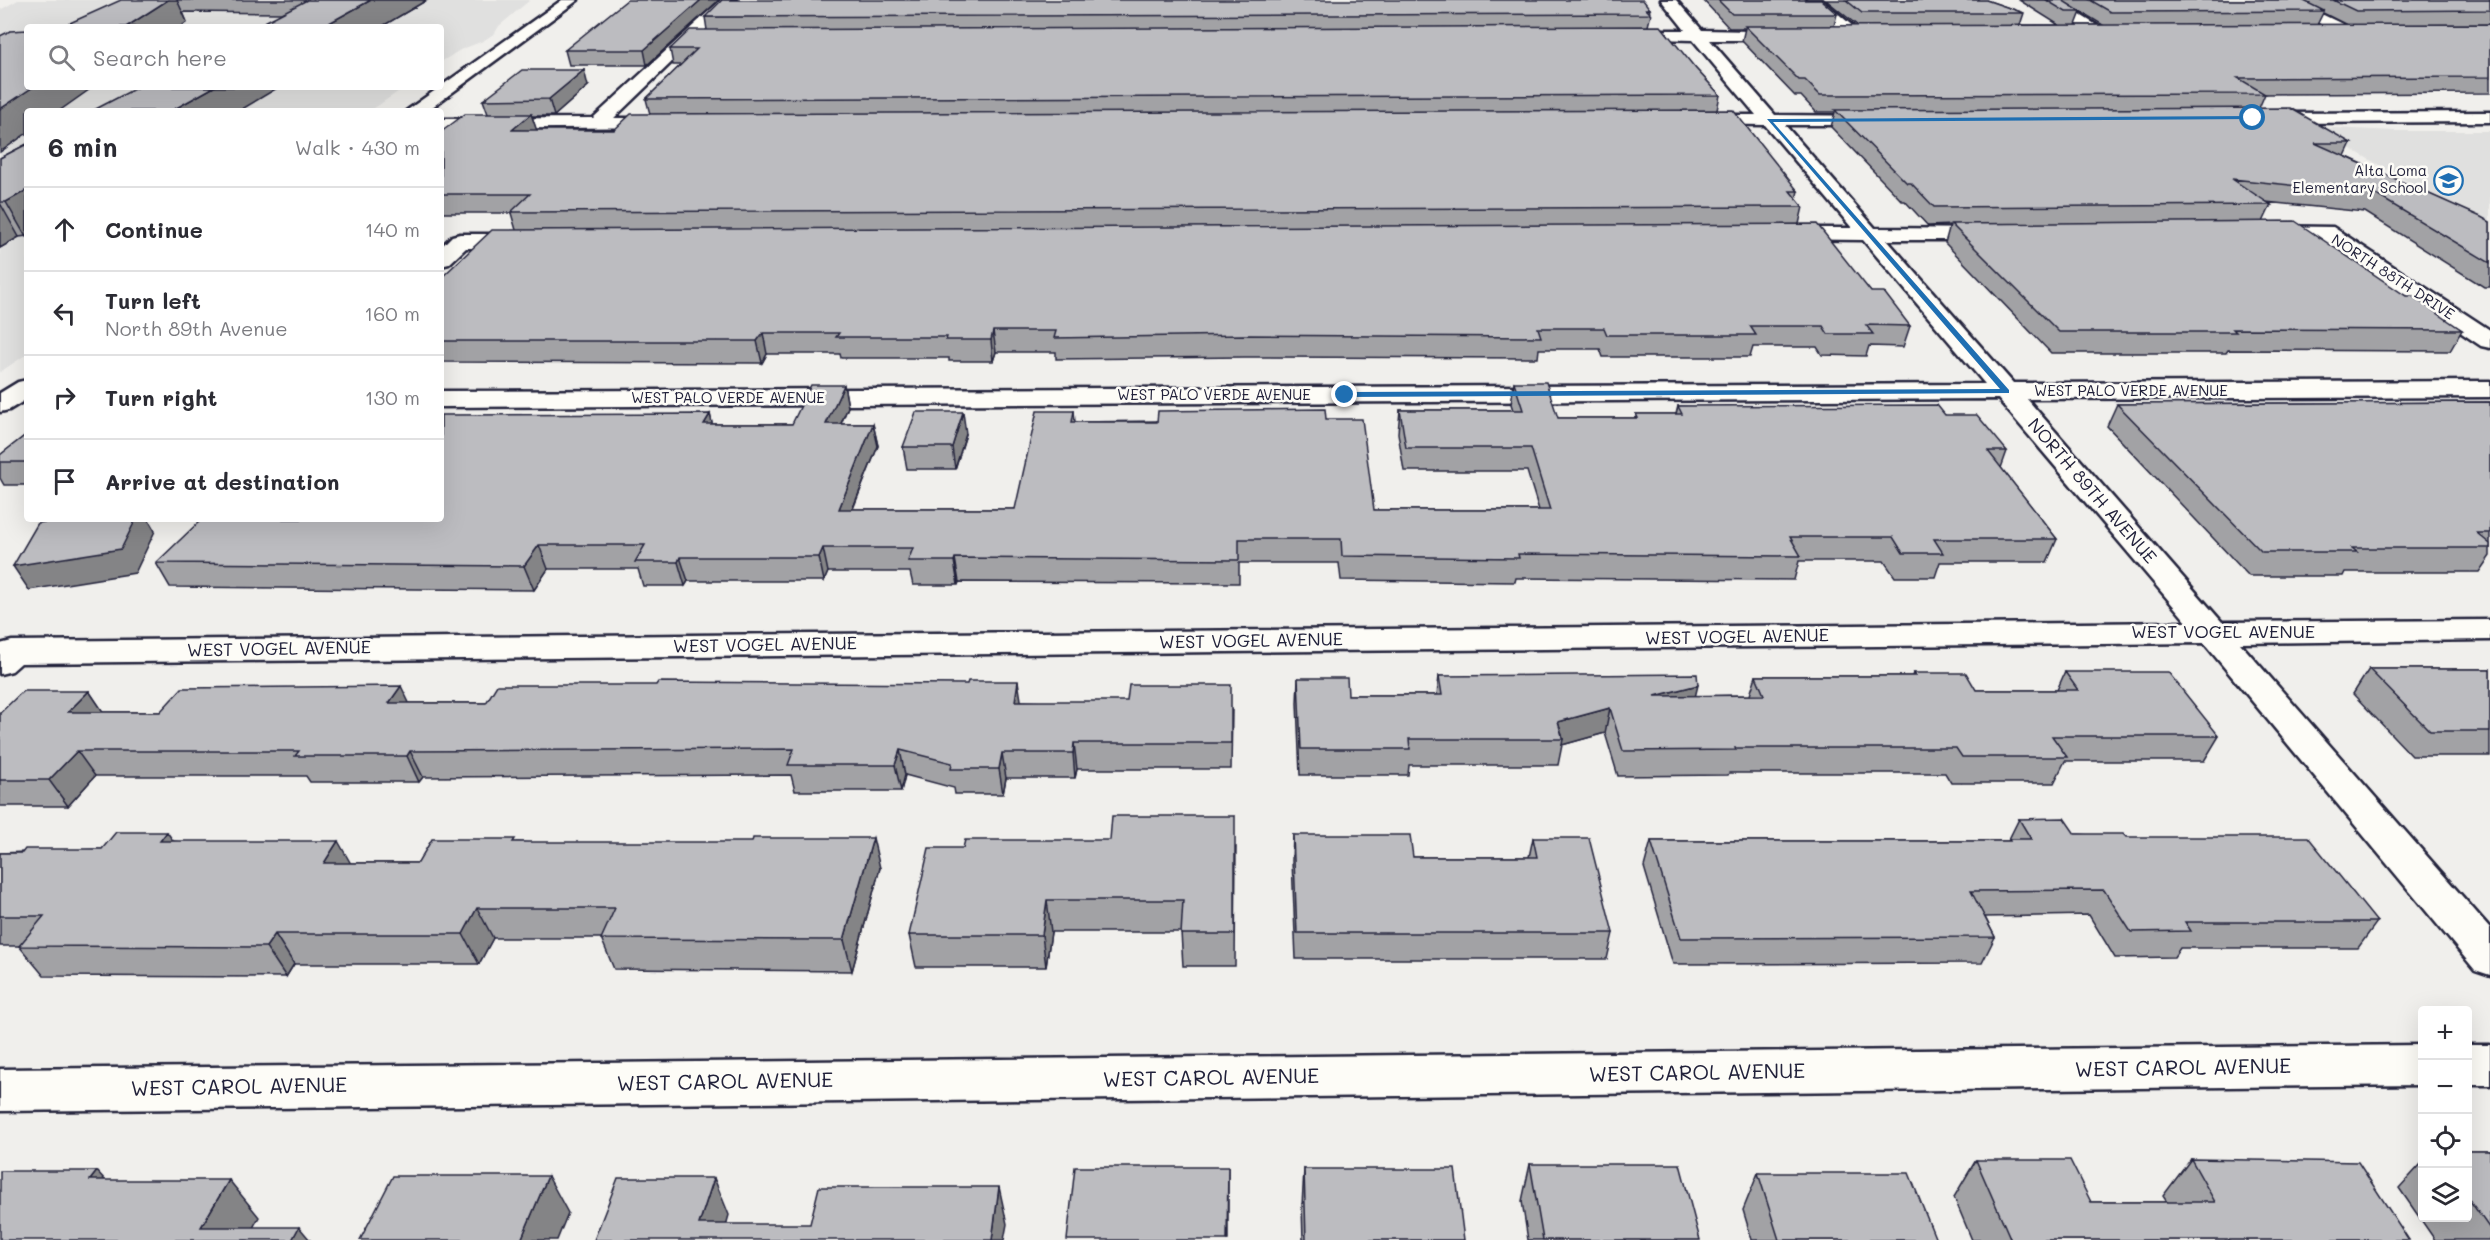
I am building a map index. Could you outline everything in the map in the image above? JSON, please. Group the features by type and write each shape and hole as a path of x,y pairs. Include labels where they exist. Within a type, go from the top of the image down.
{"street":[{"path":"419,108 571,0"},
{"path":"597,124 729,0"},
{"name":"NORTH 89TH AVENUE","path":"1668,0 1867,234 2006,391 2213,632 2490,958"},
{"path":"1813,0 1854,34"},
{"path":"2046,0 2108,34 2068,34"},
{"path":"2280,0 2355,33 2316,33"},
{"path":"1831,35 1875,34"},
{"path":"1614,36 1809,35"},
{"path":"688,38 712,38"},
{"path":"2241,118 2490,117"},
{"path":"1681,120 1895,120"},
{"path":"444,124 681,123"},
{"name":"NORTH 88TH DRIVE","path":"2242,232 2325,232 2490,341"},
{"path":"1755,235 2015,233"},
{"path":"444,257 460,242 544,241"},
{"name":"WEST PALO VERDE AVENUE","path":"444,399 2490,389"},
{"path":"0,427 16,398"},
{"name":"WEST VOGEL AVENUE","path":"6,657 2490,630"},
{"name":"WEST CAROL AVENUE","path":"0,1090 2418,1065"},
{"path":"2472,1065 2490,1065"}],"shaded area":[{"path":"18,0 530,0 499,26 495,33 444,60 444,24 24,24 24,90 401,90 374,108 24,108 24,356 0,372 0,10"},
{"name":"Alta Loma Elementary School","path":"2313,127 2395,131 2490,131 2490,229"}],"building":[{"path":"121,0 168,0 131,24 68,24"},
{"path":"307,0 371,0 327,24 261,24"},
{"path":"627,0 701,0 644,50 565,50"},
{"path":"722,0 1643,0 1650,9 1646,9 1651,14 705,17"},
{"path":"1718,0 1821,0 1837,14 1732,14"},
{"path":"1846,0 1986,0 2024,13 1862,13"},
{"path":"2046,0 2062,0 2081,12 2066,12"},
{"path":"2090,0 2302,0 2324,11 2111,12"},
{"path":"2333,0 2490,0 2490,10 2356,11"},
{"path":"2490,24 2490,77 2238,78 2265,94 1820,95 1805,80 1799,80 1745,26"},
{"path":"1661,26 1720,95 646,99 697,49 670,49 690,30"},
{"path":"24,30 24,90 28,90 0,109 0,36 10,31"},
{"path":"522,70 584,70 549,99 483,100"},
{"path":"132,90 209,90 176,108 98,108"},
{"path":"2290,108 2351,143 2315,143 2490,222 2490,263 2375,194 2232,179 2271,205 1934,207 1835,110"},
{"path":"1733,110 1798,191 1790,191 1803,207 511,212 530,194 444,194 444,130 465,114 531,114 512,130 614,130 631,114"},
{"path":"24,146 24,192 6,202 0,202 0,158"},
{"path":"2295,221 2406,296 2412,296 2462,330 2233,329 2236,332 2059,332 1951,224"},
{"path":"1817,224 1871,292 1884,292 1910,326 1866,325 1873,334 1828,334 1823,326 1750,326 1756,335 1607,335 1604,328 1538,328 1541,337 1244,335 1054,338 1056,331 993,331 991,340 946,340 947,337 836,337 839,333 763,333 757,341 444,341 444,275 492,230"},
{"path":"1514,382 1546,382 1558,418 1638,418 1636,414 1682,414 1678,406 1937,405 1945,415 1977,415 2007,451 1988,451 2057,539 1934,539 1943,553 1903,553 1893,537 1790,537 1801,556 1518,554 1519,558 1342,556 1341,539 1239,539 1239,560 955,558 954,561 908,561 913,548 823,548 819,557 680,557 678,562 635,562 645,545 539,545 524,566 156,563 199,522 444,522 444,415 710,414 704,424 792,424 811,385 844,385 826,424 873,424 839,509 1015,509 1037,411 1074,411 1072,422 1157,422 1158,411 1325,409 1326,419 1362,419 1374,510 1550,510 1531,448 1406,448 1400,410 1523,410"},
{"path":"2490,402 2490,533 2477,533 2490,544 2490,548 2352,548 2357,552 2262,552 2117,404"},
{"path":"916,412 963,412 952,447 903,447"},
{"path":"24,436 24,462 0,462 0,455"},
{"path":"134,522 121,549 13,566 38,523"},
{"path":"2369,669 2490,669 2490,731 2430,731"},
{"path":"2065,672 2168,672 2219,736 2052,736 2067,757 1962,757 1956,748 1735,748 1736,750 1623,751 1610,708 1558,722 1563,739 1409,739 1410,749 1301,749 1298,678 1347,678 1348,695 1442,695 1439,676 1697,674 1698,685 1655,696 1764,695 1756,676 1915,676 1913,673 1966,673 1976,690 2078,690"},
{"path":"968,681 1018,681 1015,701 1127,701 1129,685 1231,685 1231,743 1074,743 1073,753 1002,753 999,769 951,769 952,763 900,750 895,765 788,765 794,749 410,751 407,756 295,756 299,751 77,751 49,780 0,780 0,713 23,691 89,691 68,712 160,712 182,688 401,686 389,703 486,703 497,685 656,685 658,682 967,684"},
{"path":"1112,816 1235,816 1235,934 1181,934 1183,900 1047,900 1042,935 909,935 929,848 963,848 965,840 1110,840"},
{"path":"2064,818 2075,834 2123,834 2126,837 2308,837 2377,922 2185,922 2191,931 2131,932 2104,890 1971,891 1995,937 1681,938 1651,841 2010,841 2009,839 2031,839 2019,819"},
{"path":"116,832 167,832 160,841 338,841 324,863 418,863 432,839 515,839 513,842 752,842 753,838 873,838 844,940 601,939 615,908 477,908 463,934 275,934 266,947 19,946 44,916 0,916 0,853 22,853 25,849 102,849"},
{"path":"1293,835 1410,835 1413,857 1537,857 1533,838 1589,838 1613,933 1297,933"},
{"path":"2472,1151 2490,1151 2490,1229 2472,1204"},
{"path":"2191,1159 2358,1162 2409,1240 2011,1240 1976,1160 2070,1160 2091,1202 2215,1202"},
{"path":"1530,1164 1680,1164 1700,1240 1543,1240"},
{"path":"1075,1167 1228,1167 1227,1240 1067,1240"},
{"path":"1304,1169 1455,1169 1464,1240 1306,1240"},
{"path":"0,1171 97,1171 90,1180 229,1180 201,1227 299,1227 292,1240 0,1240"},
{"path":"1758,1173 1909,1173 1936,1240 1779,1240"},
{"path":"393,1176 548,1176 521,1240 360,1240"},
{"path":"618,1178 714,1178 699,1224 810,1224 819,1187 999,1187 992,1240 594,1240"}],"place":[{"name":"Alta Loma Elementary School","path":"2448,180"}],"route":[{"path":"1345,395 2006,391 1769,120 2253,118"}]}
